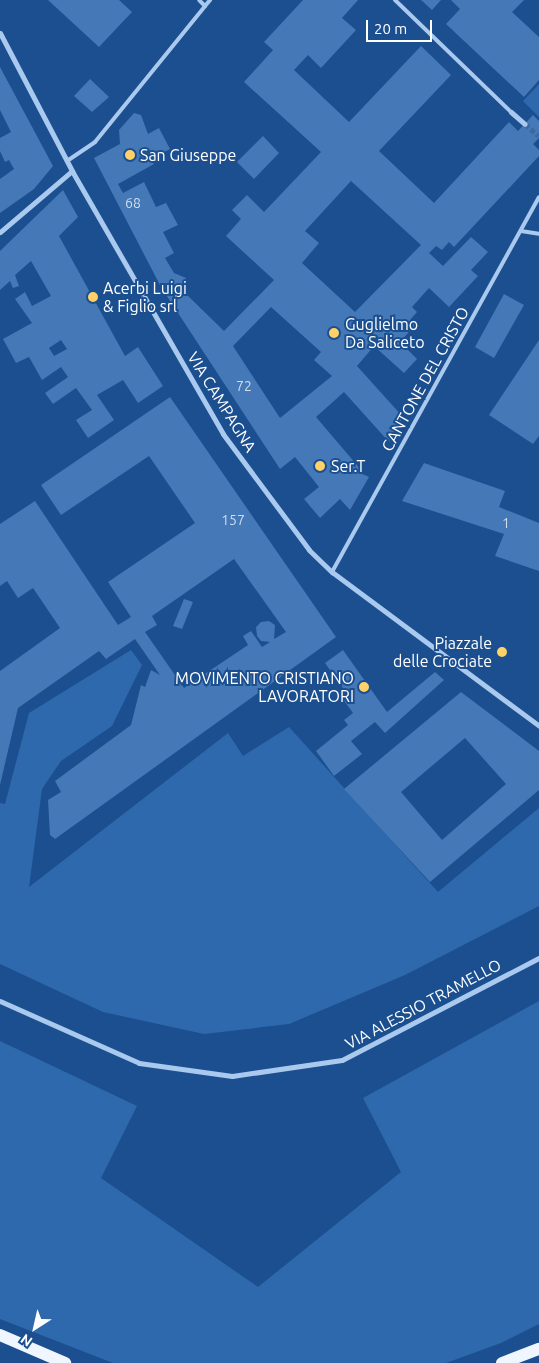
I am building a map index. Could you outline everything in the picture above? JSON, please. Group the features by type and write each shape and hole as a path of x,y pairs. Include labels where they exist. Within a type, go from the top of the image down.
{"main road":[{"path":"0,1335 65,1363"},
{"path":"502,1363 521,1361 539,1349"}],"street":[{"name":"VIA CAMPAGNA","path":"0,32 72,171 223,434 309,550 332,572 539,726"},
{"path":"511,112 525,124"},
{"path":"0,232 72,171"},
{"name":"VIA ALESSIO TRAMELLO","path":"0,1001 139,1063 232,1076 342,1060 539,958"}],"lane":[{"path":"199,0 205,6"},
{"path":"67,161 95,142 210,0"},
{"path":"394,0 511,112"},
{"name":"CANTONE DEL CRISTO","path":"332,572 539,197"},
{"path":"521,231 539,234"}],"shaded area":[{"path":"539,84 539,117 523,101"},
{"path":"131,650 142,665 112,726 61,761 42,789 29,887 228,733 243,756 289,727 438,892 539,808 539,906 405,975 289,1024 204,1034 103,1012 0,964 0,803 5,804 29,713"},
{"path":"539,1001 539,1324 501,1343 446,1363 113,1363 0,1319 0,1041 137,1106 101,1178 258,1287 401,1172 363,1098"}],"building":[{"path":"48,0 119,0 132,12 99,47"},
{"path":"303,0 358,0 342,18 356,30 321,68 308,55 294,70 349,122 421,46 451,75 379,151 434,203 509,122 518,131 533,115 539,121 539,138 533,144 539,150 539,156 454,247 449,242 442,250 436,246 429,253 443,266 471,237 488,252 471,270 478,276 449,307 429,288 412,307 417,312 410,320 415,325 400,342 417,359 404,373 374,346 357,366 403,417 389,442 344,392 316,417 362,471 360,473 369,477 350,510 340,499 320,518 304,499 319,487 295,457 280,469 161,287 94,158 120,144 119,130 134,113 141,115 148,134 159,128 170,149 151,159 154,164 118,184 123,193 144,182 156,207 166,203 178,225 163,232 174,253 165,258 174,273 186,278 182,288 184,292 224,331 274,280 226,236 241,219 232,210 247,195 264,212 321,152 244,82 273,50 264,42","holes":["351,181 421,245 355,312 302,263 319,243 305,231","271,307 321,352 314,360 332,376 280,418 233,346"]},
{"path":"421,0 441,0 432,10"},
{"path":"451,0 524,0 512,12 539,37 539,80 524,97 446,24 460,9"},
{"path":"0,67 53,166 34,189 0,213 0,179 14,169 9,160 5,162 0,151 0,138 11,132 0,110"},
{"path":"90,79 109,97 92,112 74,96"},
{"path":"263,136 279,153 254,179 237,162"},
{"path":"63,190 78,217 59,236 125,356 138,347 163,386 138,403 123,380 97,395 114,420 88,438 76,420 92,410 76,388 53,404 45,393 68,377 61,367 42,380 29,357 16,363 3,339 32,323 15,299 25,292 32,306 51,296 31,261 15,275 19,286 13,288 10,281 0,290 0,251","holes":["61,340 67,349 54,356 49,348"]},
{"path":"504,294 524,305 494,358 475,347"},
{"path":"539,340 539,436 533,444 489,415"},
{"path":"170,397 336,637 55,839 50,835 48,800 61,792 55,781 131,725 141,685 145,687 151,670 160,675 135,639 106,659 99,651 18,708 0,785 0,671 60,628 33,588 18,598 7,581 0,586 0,524 35,501 118,625 131,617 108,582 195,523 149,456 61,515 41,485","holes":["234,559 286,632 274,639 275,625 269,621 261,622 256,627 257,636 261,641 270,642 262,647 251,631 243,636 248,645 184,688 145,632 157,625 152,616"]},
{"path":"424,463 505,491 499,507 539,523 539,571 495,556 504,534 402,501"},
{"path":"184,599 193,602 182,629 173,626"},
{"path":"343,650 387,712 435,672 444,680 385,733 375,722 351,741 362,754 334,776 316,751 348,725 344,720 353,713 342,698 347,694 325,663"},
{"path":"461,692 539,751 539,790 430,882 344,789","holes":["465,738 506,784 442,840 401,792"]}],"tunnel":[{"path":"525,124 539,136"}],"place":[{"name":"San Giuseppe","path":"130,155"},
{"name":"Acerbi Luigi & Figlio srl","path":"93,297"},
{"name":"Guglielmo Da Saliceto","path":"334,333"},
{"name":"Ser.T","path":"320,466"},
{"name":"Piazzale delle Crociate","path":"502,652"},
{"name":"MOVIMENTO CRISTIANO LAVORATORI","path":"364,687"}]}
